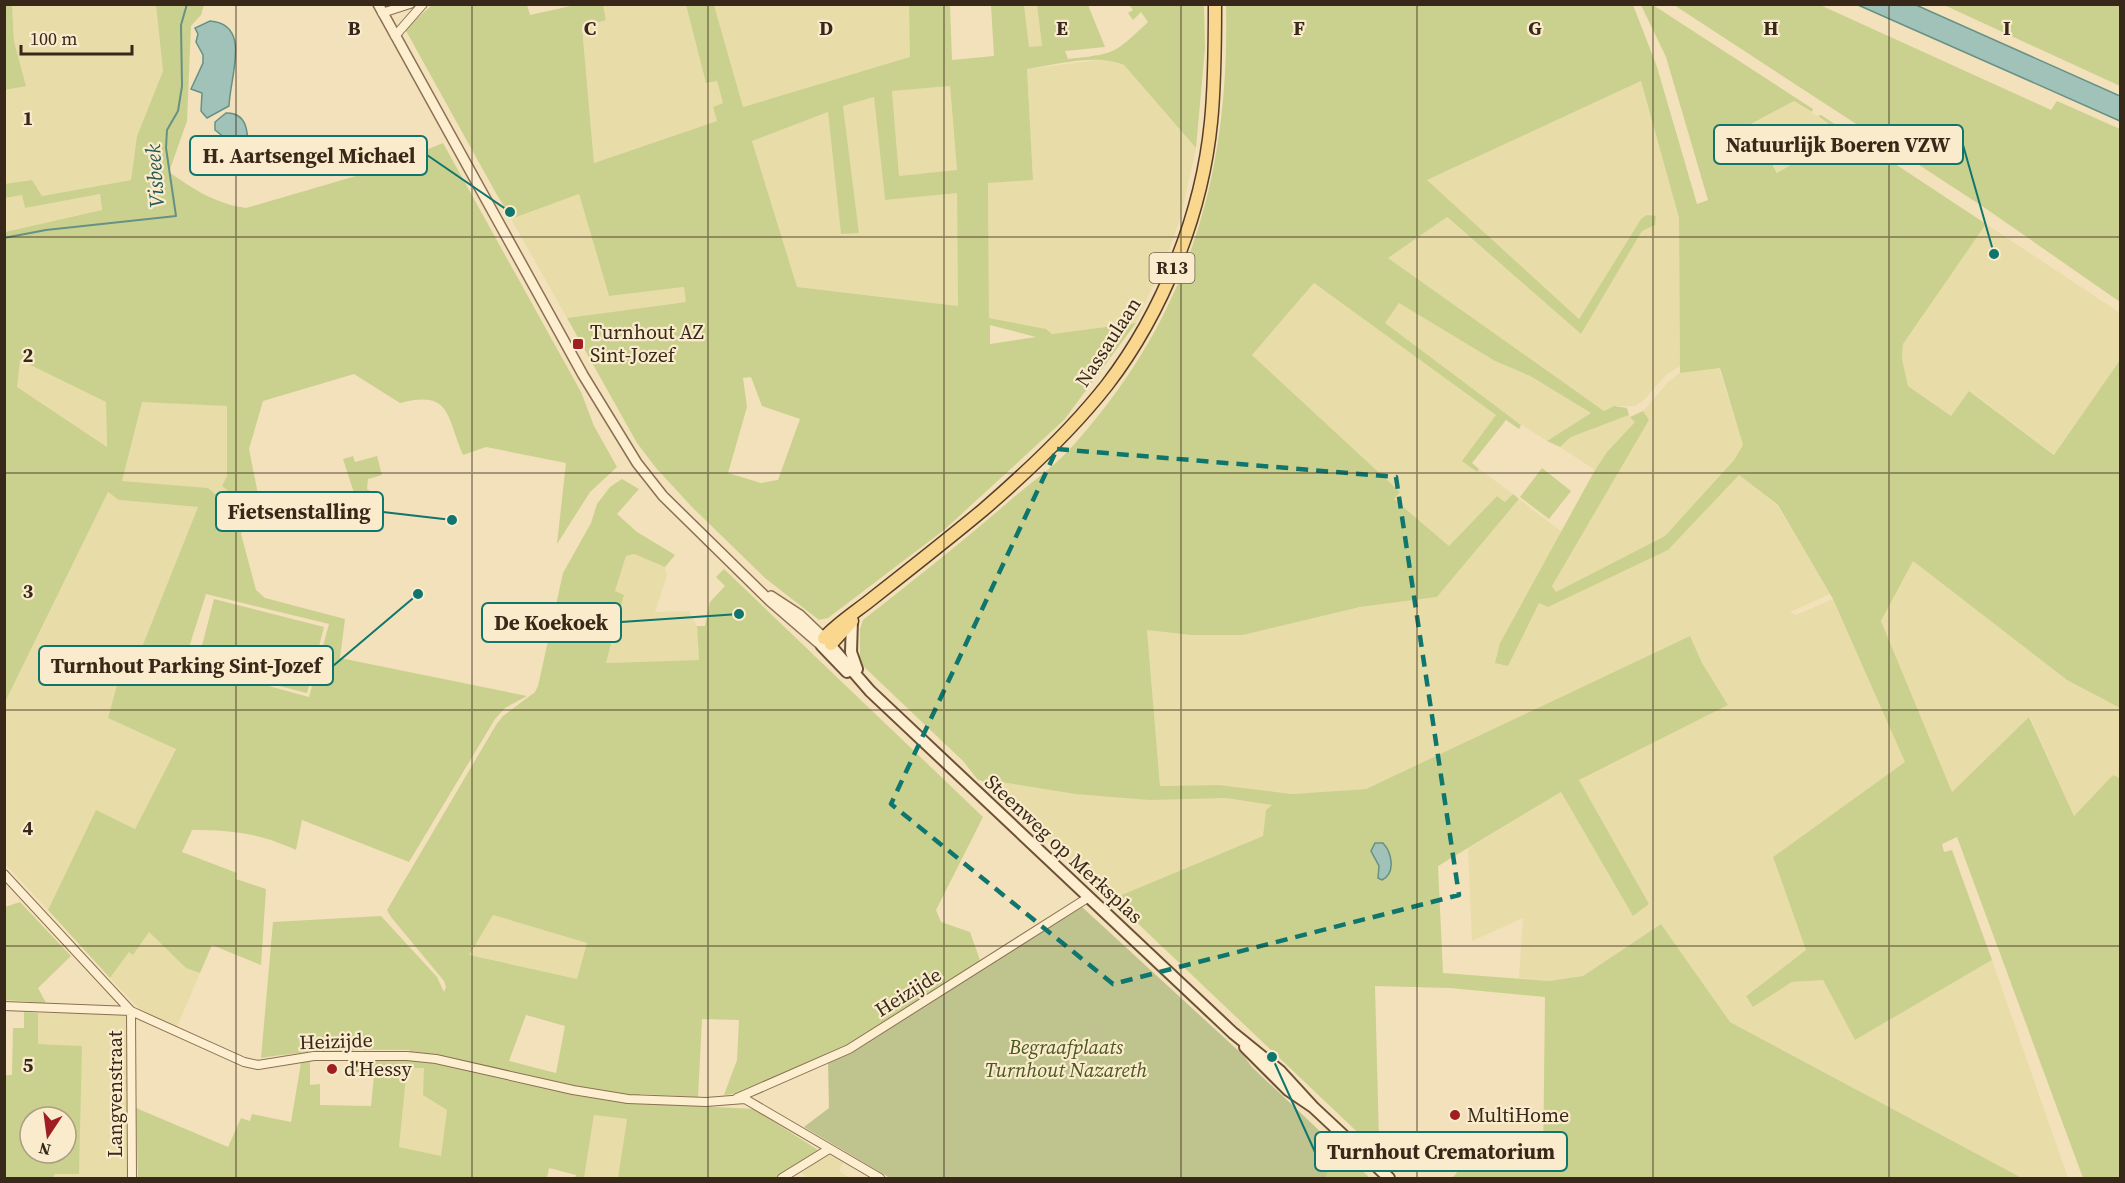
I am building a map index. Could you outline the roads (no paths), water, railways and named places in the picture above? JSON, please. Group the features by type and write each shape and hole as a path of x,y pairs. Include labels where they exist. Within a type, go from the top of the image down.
{"main road":[{"name":"Nassaulaan","path":"826,643 836,627 982,510 1059,439 1108,384 1147,322 1177,255 1199,187 1211,124 1215,4"},
{"name":"Nassaulaan","path":"826,643 864,606"},
{"path":"852,620 852,662 874,695"},
{"path":"826,643 874,695"},
{"name":"Steenweg op Merksplas","path":"874,695 1233,1033 1275,1077 1313,1107 1389,1179"}],"street":[{"path":"410,4 380,9 583,375 637,463 663,496 764,592 826,643"},
{"path":"395,36 423,4"},
{"path":"764,592 776,598 814,627 826,643"},
{"path":"814,627 836,627"},
{"name":"Heizijde","path":"4,874 132,1011 221,1053 258,1065 314,1056 407,1056 436,1059 573,1090 628,1099 706,1102 745,1099 880,1179"},
{"name":"Heizijde","path":"736,1099 849,1048 1089,897"},
{"path":"4,1006 132,1011"},
{"name":"Langvenstraat","path":"132,1011 132,1179"},
{"path":"782,1179 829,1149"}],"water":[{"path":"1858,5 1916,5 2120,96 2120,121"},
{"path":"210,21 223,24 231,31 236,53 229,106 207,118 201,111 202,93 191,89 203,63 203,55 196,42 198,34 195,28"},
{"path":"226,113 238,116 245,124 248,148 244,152 234,153 225,138 215,130 215,122"},
{"path":"1375,843 1383,843 1390,857 1391,868 1382,880 1378,878 1379,866 1371,851"}],"waterway":[{"name":"Visbeek","path":"4,238 46,230 176,216 166,148 167,130 178,111 182,86 181,25 187,4"}],"place":[{"name":"H. Aartsengel Michael","path":"510,212"},
{"name":"Natuurlijk Boeren VZW","path":"1994,254"},
{"name":"Turnhout AZ Sint-Jozef","path":"578,344"},
{"name":"Fietsenstalling","path":"452,520"},
{"name":"Turnhout Parking Sint-Jozef","path":"418,594"},
{"name":"De Koekoek","path":"739,614"},
{"name":"Turnhout Crematorium","path":"1272,1057"},
{"name":"d'Hessy","path":"332,1069"},
{"name":"MultiHome","path":"1455,1115"}],"park label":[{"name":"Begraafplaats Turnhout Nazareth","path":"1066,1058"}]}
